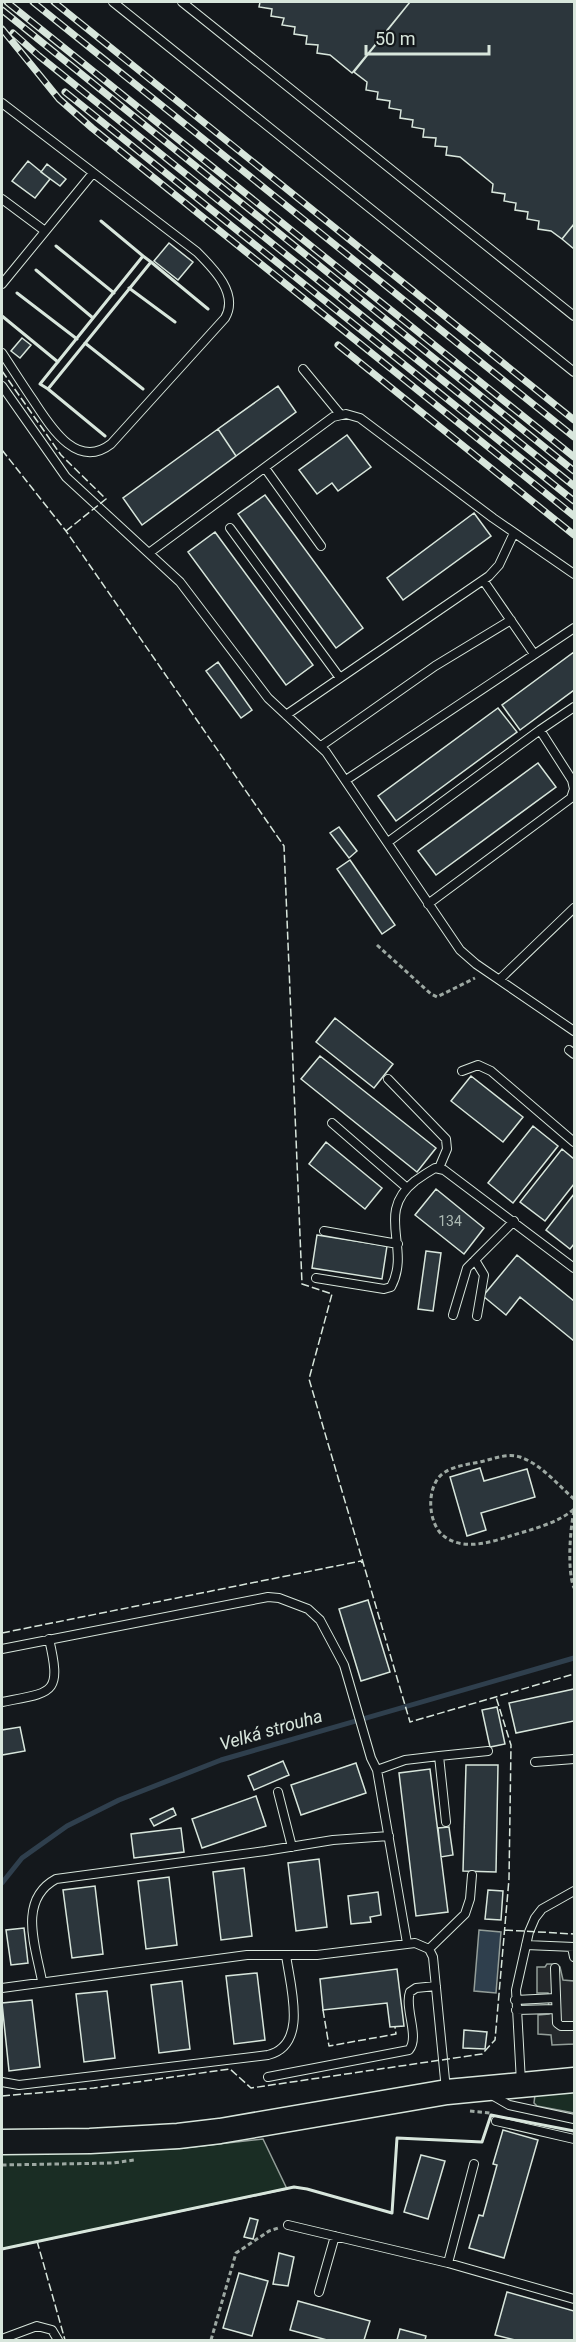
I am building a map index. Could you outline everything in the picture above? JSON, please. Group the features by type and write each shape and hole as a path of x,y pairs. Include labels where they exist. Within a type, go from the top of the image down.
{"main road":[{"path":"2,2142 114,2140 178,2136 220,2131 447,2092 574,2080"}],"lane":[{"path":"113,2 574,372"},
{"path":"182,2 574,316"},
{"path":"2,103 197,252 211,266 228,293 230,303 228,311 111,444 97,451 80,450 61,439 2,353"},
{"path":"2,284 93,173"},
{"path":"2,199 45,231"},
{"path":"303,369 340,414"},
{"path":"2,386 66,477 187,590 268,698 321,746 460,950 574,1031"},
{"path":"149,553 340,414 360,418 514,533 574,574"},
{"path":"265,468 321,546"},
{"path":"230,528 340,678"},
{"path":"286,715 483,580 499,565 514,533"},
{"path":"483,580 534,654"},
{"path":"321,746 450,656 511,620"},
{"path":"346,780 574,628"},
{"path":"388,842 574,707"},
{"path":"428,904 572,798 574,789 572,780 540,730"},
{"path":"500,980 574,908"},
{"path":"462,1071 478,1065 491,1071 574,1142"},
{"path":"388,1079 446,1139 447,1149 440,1168"},
{"path":"332,1123 407,1188"},
{"path":"316,1278 388,1288 393,1282 398,1244 395,1209 397,1201 407,1188 430,1170 440,1168 574,1268"},
{"path":"453,1315 464,1274 514,1221"},
{"path":"324,1232 398,1244"},
{"path":"475,1260 484,1275 477,1317"},
{"path":"2,1649 275,1597 308,1609 317,1616 337,1650 377,1770 407,1943"},
{"path":"2,1702 40,1694 50,1687 55,1672 49,1639"},
{"path":"377,1770 405,1760 488,1751"},
{"path":"439,1756 446,1821"},
{"path":"536,1762 574,1759"},
{"path":"278,1792 292,1847"},
{"path":"42,1981 33,1940 32,1918 43,1889 56,1878 333,1840 389,1836"},
{"path":"429,1949 465,1914 469,1905 472,1875"},
{"path":"521,2084 515,2000 529,1932 538,1914 556,1899 574,1891"},
{"path":"2,1988 248,1955 324,1954 407,1943 421,1944 429,1949 433,1957 447,2092"},
{"path":"526,1945 573,1947 574,1957"},
{"path":"2,2082 19,2085 268,2055 279,2051 288,2042 294,2030 286,1955"},
{"path":"555,1968 556,2008 559,2025 574,2026"},
{"path":"268,2077 409,2050 414,2042 408,2001 410,1992 416,1988 436,1986"},
{"path":"515,2000 556,1998"},
{"path":"516,2010 556,2008"},
{"path":"481,2088 509,2105 574,2119"},
{"path":"496,2121 574,2139"},
{"path":"448,2263 474,2164"},
{"path":"288,2225 448,2263 574,2299"},
{"path":"319,2292 335,2236"},
{"path":"2,2339 37,2326 52,2330 58,2340"}],"path":[{"path":"377,945 437,997 448,994 487,971"},
{"path":"574,1499 532,1463 514,1455 444,1472 435,1484 431,1501 436,1525 441,1533 453,1541 474,1545 532,1529 574,1510"},
{"path":"574,1510 572,1526 574,1588"},
{"path":"211,2340 236,2253 269,2231 288,2225"}],"green space":[{"path":"574,2091 574,2113 537,2106 534,2103 535,2095"},
{"path":"263,2139 287,2189 2,2249 2,2152 174,2149"}],"shaded area":[{"path":"547,1964 560,1967 563,1980 574,1981 574,2044 552,2045 551,2035 538,2034 538,2015 549,2014 548,1993 537,1993 537,1967 545,1967"}],"water":[{"path":"479,1930 501,1932 496,1993 474,1991"}],"building":[{"path":"260,2 410,2 352,73 330,55 317,53 318,45 306,44 307,36 294,34 295,27 282,25 284,18 271,16 272,9 259,7"},
{"path":"410,2 574,2 574,224 562,239 551,231 538,229 539,221 527,219 528,212 515,210 516,203 504,201 505,194 492,192 493,184 460,157 446,155 447,147 435,146 436,138 423,137 424,129 412,127 413,120 400,118 401,110 389,108 390,101 377,99 378,92 366,90 367,82 354,72"},
{"path":"28,161 50,179 35,198 12,181"},
{"path":"47,164 66,179 60,186 41,172"},
{"path":"574,224 574,249 562,239"},
{"path":"169,243 193,262 178,280 154,261"},
{"path":"22,338 31,345 20,358 11,351"},
{"path":"278,386 296,412 236,456 218,429"},
{"path":"218,429 236,456 142,525 123,498"},
{"path":"347,435 371,467 338,491 332,483 317,494 299,470"},
{"path":"265,495 363,628 336,648 238,514"},
{"path":"474,513 491,536 403,600 387,578"},
{"path":"215,532 313,665 286,685 188,552"},
{"path":"574,652 574,690 520,730 502,705"},
{"path":"218,662 252,710 241,718 206,671"},
{"path":"498,708 517,732 396,821 378,796"},
{"path":"538,763 556,787 436,875 418,851"},
{"path":"339,827 357,851 349,858 330,833"},
{"path":"350,860 395,925 382,934 337,869"},
{"path":"335,1018 393,1064 374,1088 316,1042"},
{"path":"320,1056 436,1148 417,1172 301,1079"},
{"path":"471,1076 523,1117 503,1142 451,1101"},
{"path":"533,1126 558,1146 513,1203 488,1183"},
{"path":"326,1142 382,1188 365,1209 309,1164"},
{"path":"562,1149 574,1159 574,1184 545,1221 520,1202"},
{"path":"436,1189 484,1228 464,1254 415,1215"},
{"path":"574,1194 574,1244 570,1249 546,1230"},
{"path":"317,1235 387,1246 382,1279 312,1268"},
{"path":"426,1251 441,1253 433,1311 418,1309"},
{"path":"517,1255 574,1301 574,1341 520,1297 506,1315 483,1296"},
{"path":"480,1468 484,1481 527,1469 535,1497 481,1513 486,1530 467,1536 450,1477"},
{"path":"368,1600 390,1672 361,1681 339,1609"},
{"path":"574,1689 574,1721 516,1733 509,1703"},
{"path":"497,1707 505,1744 490,1747 482,1710"},
{"path":"20,1727 25,1751 2,1755 2,1730"},
{"path":"283,1761 289,1775 254,1790 248,1776"},
{"path":"356,1763 366,1793 301,1815 291,1785"},
{"path":"466,1765 498,1765 496,1872 463,1871"},
{"path":"430,1769 448,1912 416,1916 399,1773"},
{"path":"256,1796 266,1826 202,1848 192,1819"},
{"path":"173,1808 176,1815 154,1826 150,1819"},
{"path":"449,1827 453,1855 441,1857 438,1828"},
{"path":"181,1828 184,1852 134,1858 131,1834"},
{"path":"319,1859 327,1927 296,1931 288,1863"},
{"path":"244,1868 252,1936 221,1940 213,1872"},
{"path":"169,1877 177,1945 146,1949 138,1881"},
{"path":"95,1886 103,1954 72,1958 63,1890"},
{"path":"488,1890 503,1891 501,1920 485,1919"},
{"path":"378,1892 381,1915 370,1917 371,1922 351,1924 348,1896"},
{"path":"24,1928 28,1963 11,1965 6,1930"},
{"path":"397,1969 404,2026 390,2027 387,2003 323,2010 320,1979"},
{"path":"257,1973 265,2040 234,2044 226,1976"},
{"path":"182,1981 190,2049 159,2053 151,1985"},
{"path":"107,1991 115,2058 84,2062 76,1994"},
{"path":"32,2000 40,2067 9,2071 2,2003"},
{"path":"464,2030 487,2032 485,2049 463,2048"},
{"path":"503,2130 538,2140 504,2258 469,2248 479,2215 483,2216 497,2165 493,2164"},
{"path":"421,2155 445,2161 428,2219 404,2212"},
{"path":"250,2218 258,2220 253,2239 244,2237"},
{"path":"279,2253 294,2257 288,2286 273,2284"},
{"path":"239,2273 268,2281 252,2336 223,2328"},
{"path":"507,2292 574,2311 574,2340 515,2340 495,2335"},
{"path":"298,2301 370,2321 364,2340 327,2340 290,2330"},
{"path":"400,2329 426,2336 425,2340 397,2340"}],"waterway":[{"name":"Velká strouha","path":"2,1883 22,1858 67,1826 119,1800 221,1760 574,1658"}],"railway":[{"path":"7,2 574,457"},
{"path":"33,2 574,437"},
{"path":"54,2 574,420"},
{"path":"2,10 574,471"},
{"path":"2,29 59,99 92,128 574,516"},
{"path":"13,33 574,486"},
{"path":"65,92 574,501"},
{"path":"338,345 574,535"}],"fence":[{"path":"2,371 61,455 106,499 66,531"},
{"path":"2,450 66,531 284,846 302,1284 332,1294 309,1379 410,1722 574,1674"},
{"path":"2,1633 361,1561 362,1563"},
{"path":"2,2096 94,2088 230,2069 251,2088 482,2054 495,2040 509,1879 511,1745 496,1697"},
{"path":"505,1930 574,1934"},
{"path":"323,2010 329,2046 396,2034 395,2027"},
{"path":"2,2249 294,2187 392,2213 397,2138 482,2142 491,2115 574,2131"},
{"path":"37,2241 65,2340"}],"wall":[{"path":"101,221 143,256"},
{"path":"56,246 114,293"},
{"path":"143,256 151,262 48,389 40,384 143,256"},
{"path":"151,262 208,309"},
{"path":"36,270 93,318"},
{"path":"129,288 175,322"},
{"path":"17,293 77,339"},
{"path":"2,316 58,362"},
{"path":"85,343 143,389"},
{"path":"48,389 105,436"},
{"path":"2,2249 294,2187 392,2213 397,2138 482,2142 491,2115 574,2131"}]}
